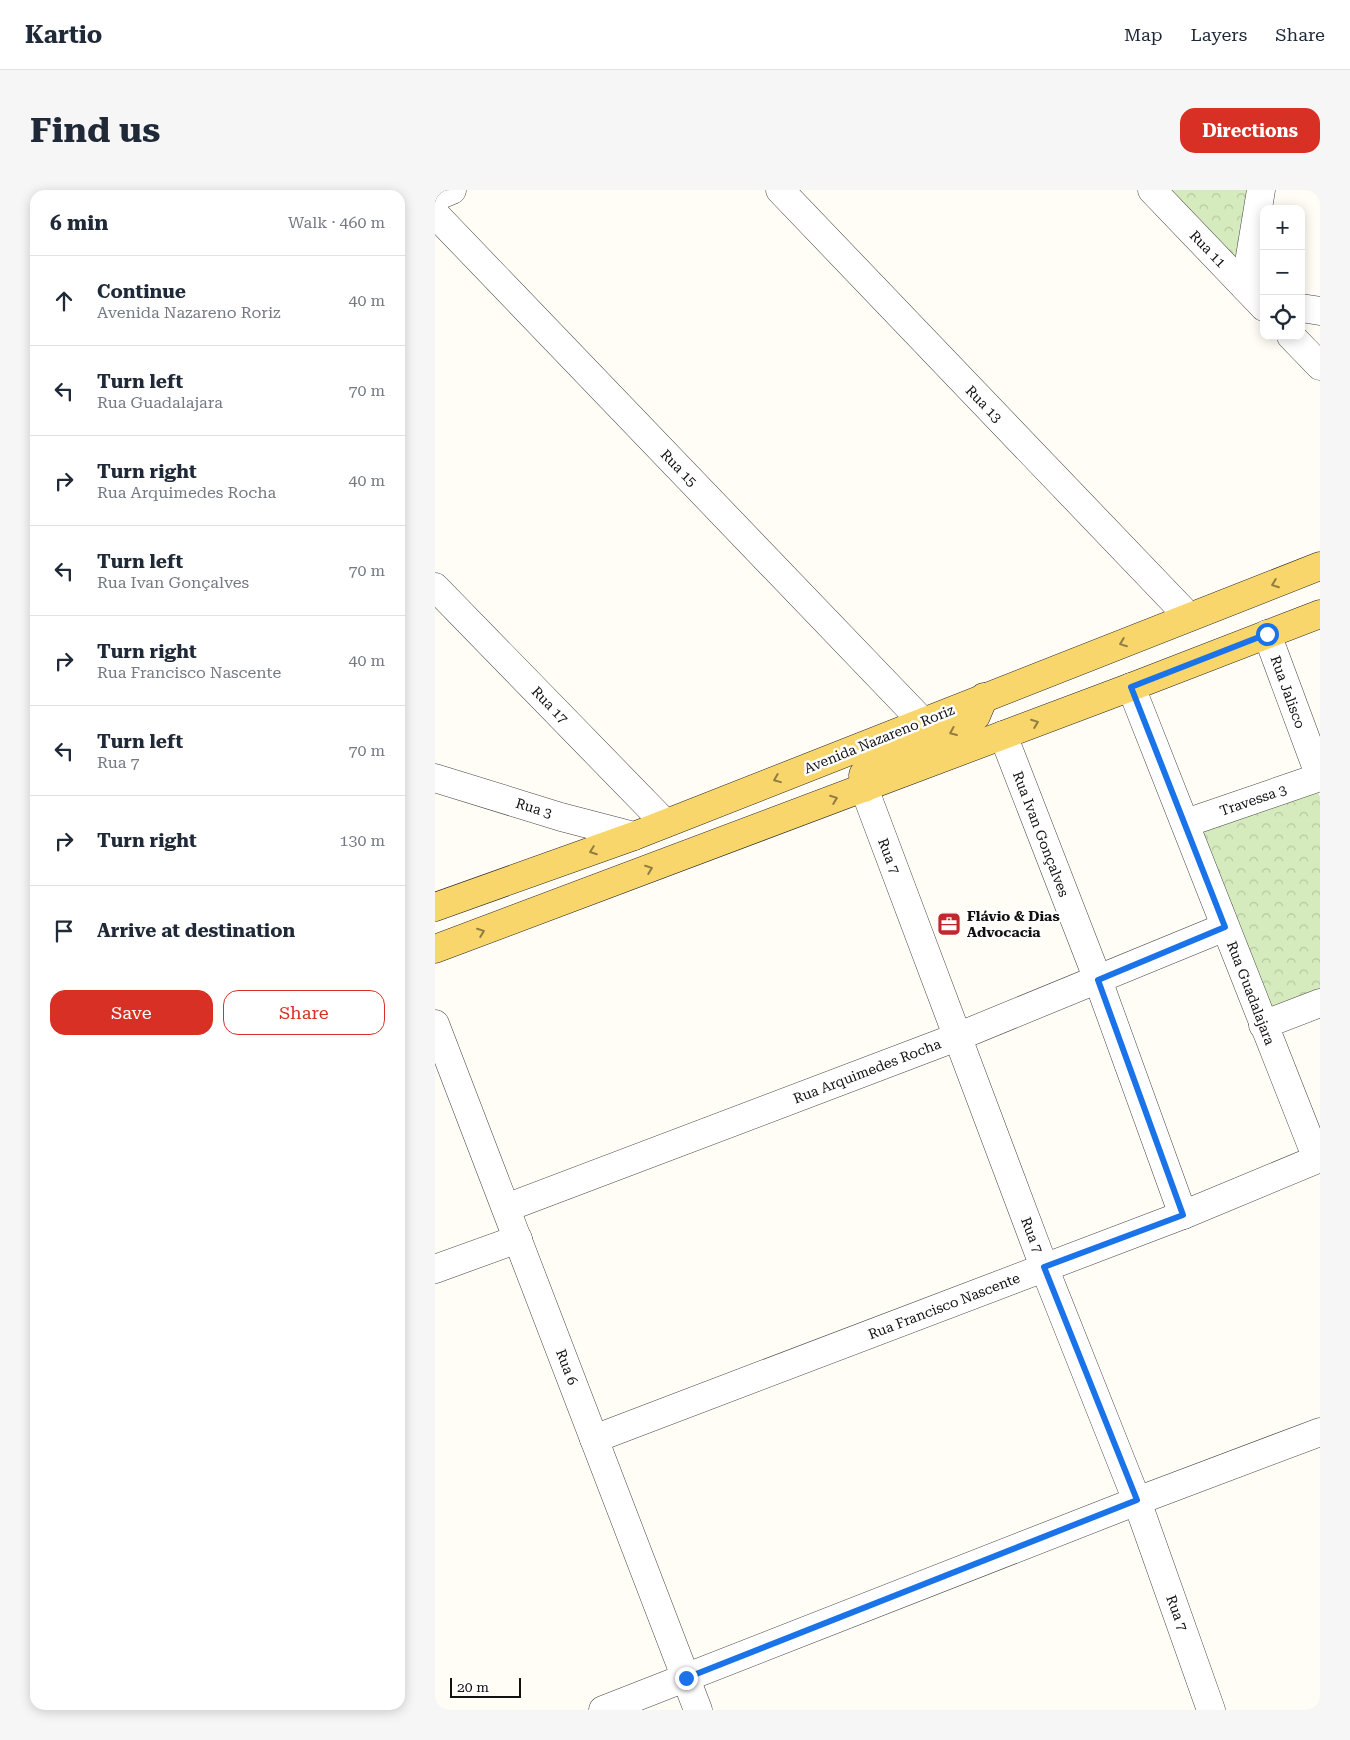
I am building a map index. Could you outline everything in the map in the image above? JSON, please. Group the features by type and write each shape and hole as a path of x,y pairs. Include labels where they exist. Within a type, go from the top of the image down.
{"main road":[{"name":"Avenida Nazareno Roriz","path":"435,907 634,836 1320,566"},
{"path":"435,949 1320,614"},
{"path":"864,788 863,775 869,766 965,727 976,716 985,698"}],"street":[{"path":"435,197 452,190"},
{"name":"Rua 13","path":"780,190 1189,617"},
{"name":"Rua 11","path":"1152,190 1258,299"},
{"path":"1258,299 1261,190"},
{"name":"Rua 15","path":"435,214 923,722"},
{"path":"1305,309 1320,311"},
{"path":"1295,340 1320,366"},
{"name":"Rua 17","path":"435,587 665,823"},
{"name":"Rua Jalisco","path":"1267,634 1320,777"},
{"name":"Rua Guadalajara","path":"1131,687 1186,823 1263,1025 1319,1159"},
{"name":"Rua Ivan Gonçalves","path":"1003,735 1098,980 1183,1215"},
{"name":"Travessa 3","path":"1186,823 1320,777"},
{"name":"Rua 3","path":"435,778 561,817 634,836"},
{"name":"Rua 7","path":"864,788 1044,1267 1137,1500 1211,1710"},
{"name":"Rua Arquimedes Rocha","path":"506,1208 957,1036 1225,927"},
{"path":"1263,1025 1320,1003"},
{"name":"Rua 6","path":"435,1024 699,1710"},
{"name":"Rua Francisco Nascente","path":"594,1439 1183,1215 1319,1159"},
{"path":"435,1269 517,1239"},
{"path":"603,1710 1137,1500 1320,1432"}],"green space":[{"path":"1162,190 1250,190 1237,268"},
{"path":"1317,789 1320,797 1320,991 1266,1012 1197,830"}],"place":[{"name":"Flávio & Dias Advocacia","path":"949,924"}],"route":[{"path":"686,1678 1137,1500 1044,1267 1183,1215 1098,980 1225,927 1186,823 1131,687 1267,634"}]}
